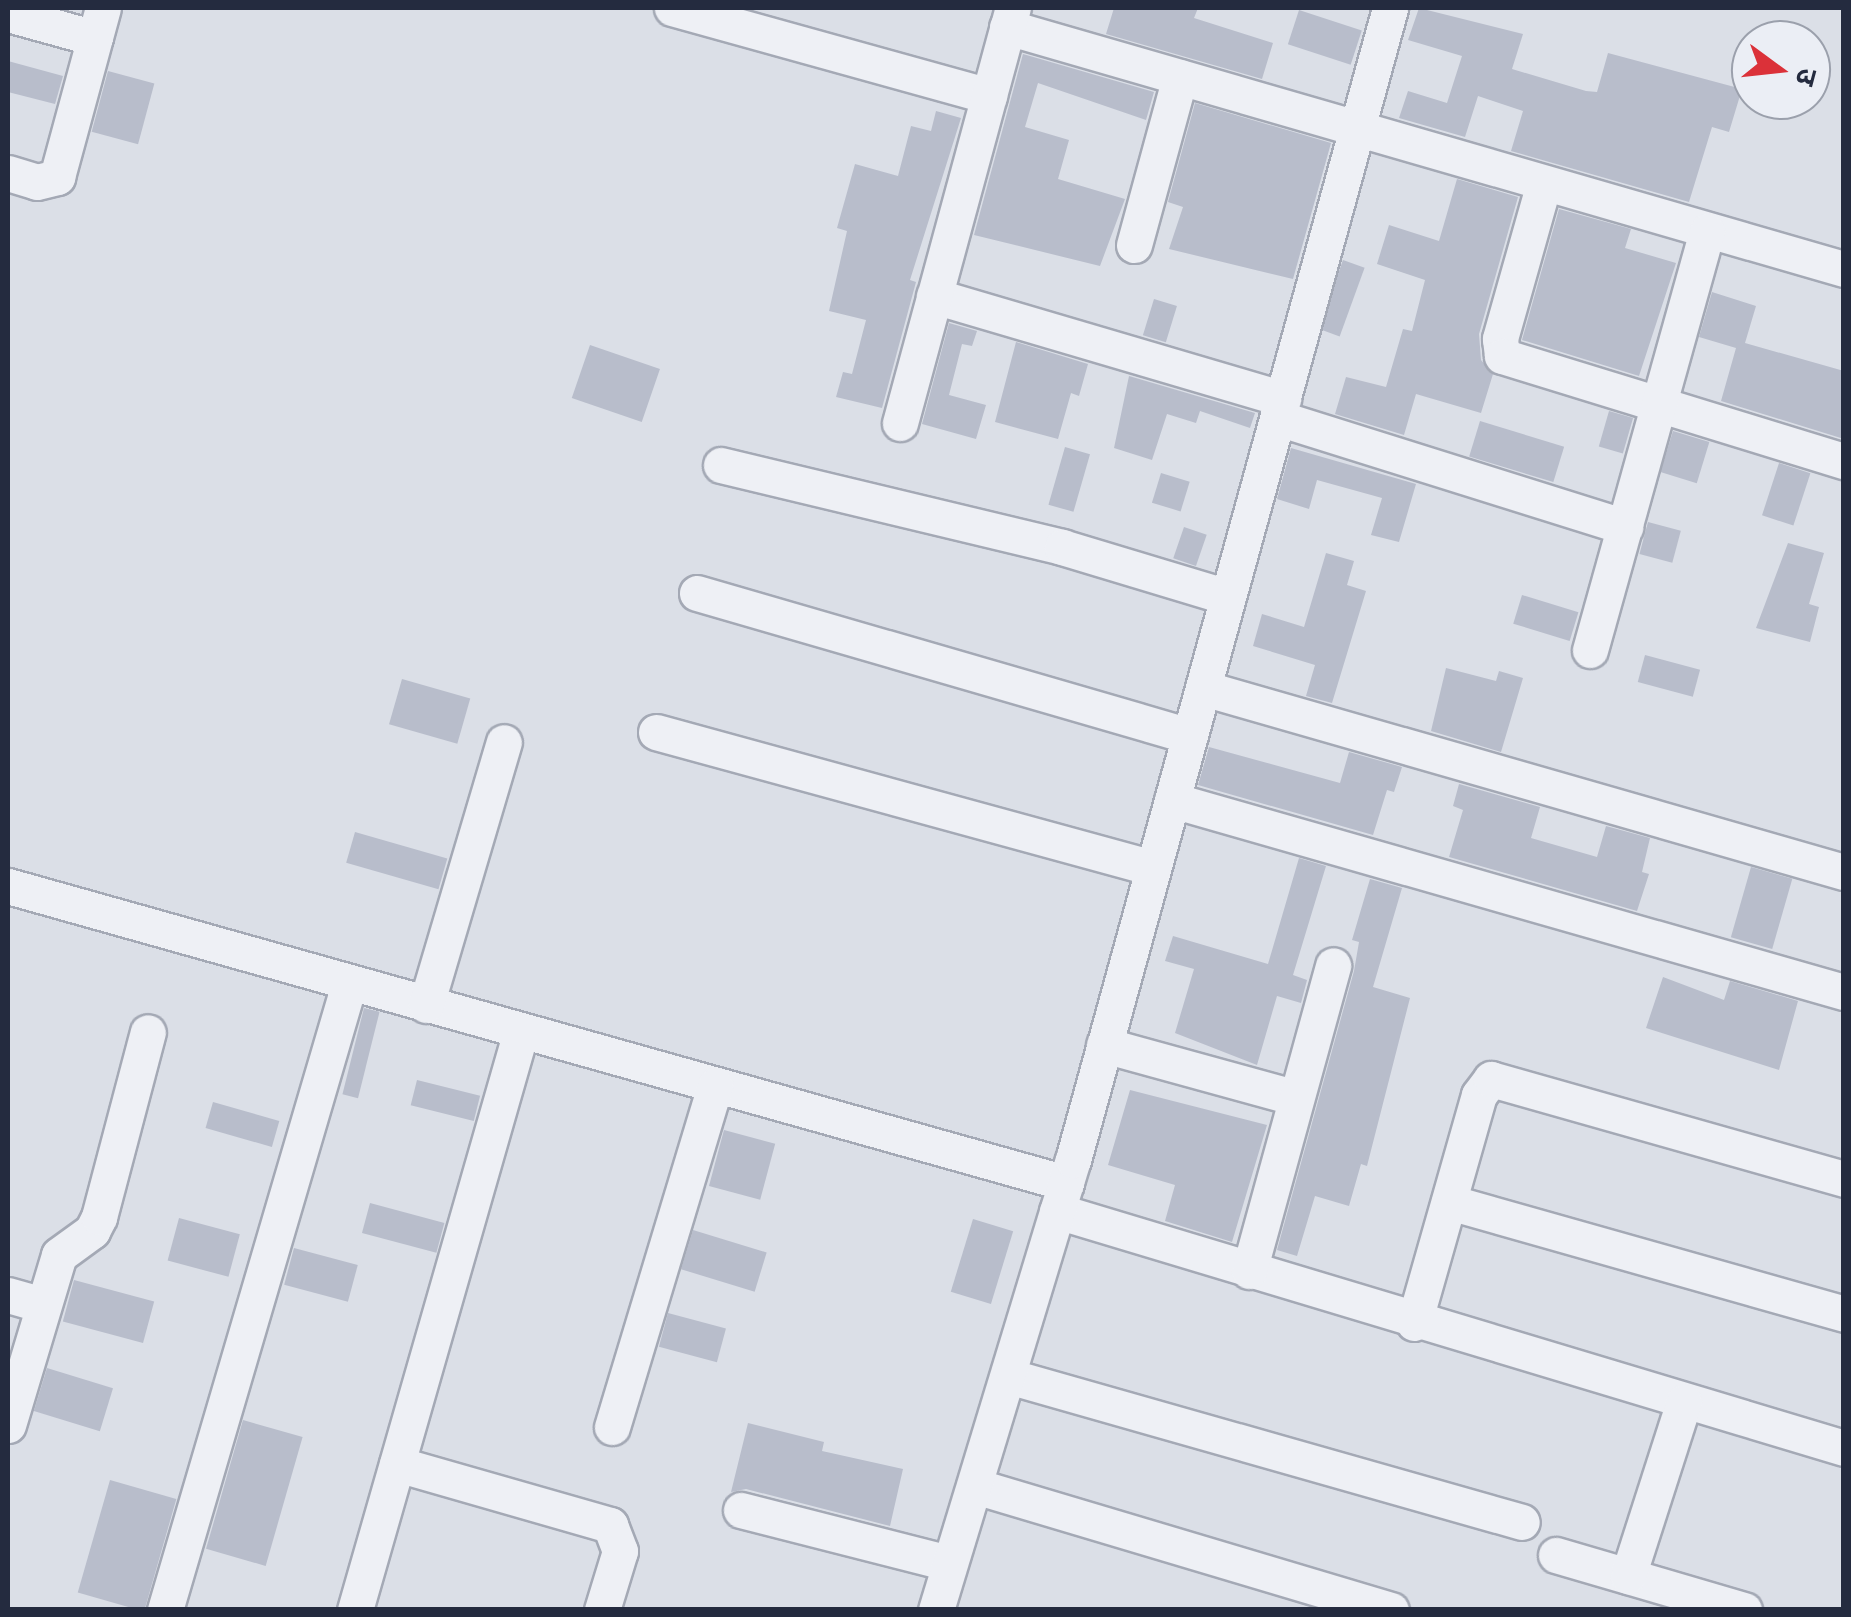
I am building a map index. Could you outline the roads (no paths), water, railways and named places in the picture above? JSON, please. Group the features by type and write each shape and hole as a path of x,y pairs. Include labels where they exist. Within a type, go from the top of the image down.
{"street":[{"path":"672,8 989,96"},
{"path":"936,1610 1062,1197 1390,8"},
{"path":"8,14 99,23 57,177 48,183 8,174"},
{"path":"900,423 1010,17 1180,77 1844,268"},
{"path":"1134,245 1180,77"},
{"path":"1544,183 1499,350 1510,361 1844,461"},
{"path":"1590,650 1707,231"},
{"path":"934,296 1626,527"},
{"path":"721,466 1062,547 1228,597"},
{"path":"697,593 1190,736"},
{"path":"1203,688 1844,872"},
{"path":"656,732 1154,868"},
{"path":"426,1005 504,742"},
{"path":"1172,800 1844,992"},
{"path":"8,886 716,1084 1062,1197 1248,1271 1844,1448"},
{"path":"1248,1271 1333,965"},
{"path":"164,1610 350,984"},
{"path":"355,1610 522,1031"},
{"path":"8,1426 13,1389 59,1255 92,1231 99,1217 148,1032"},
{"path":"1104,1045 1296,1098"},
{"path":"1414,1322 1478,1095 1492,1079 1844,1179"},
{"path":"612,1428 716,1084"},
{"path":"1449,1202 1844,1314"},
{"path":"8,1295 43,1305"},
{"path":"1008,1376 1522,1522"},
{"path":"1628,1576 1684,1402"},
{"path":"397,1464 610,1525 620,1551 602,1610"},
{"path":"975,1486 1391,1610"},
{"path":"741,1510 949,1563"},
{"path":"1556,1555 1744,1610"}]}
